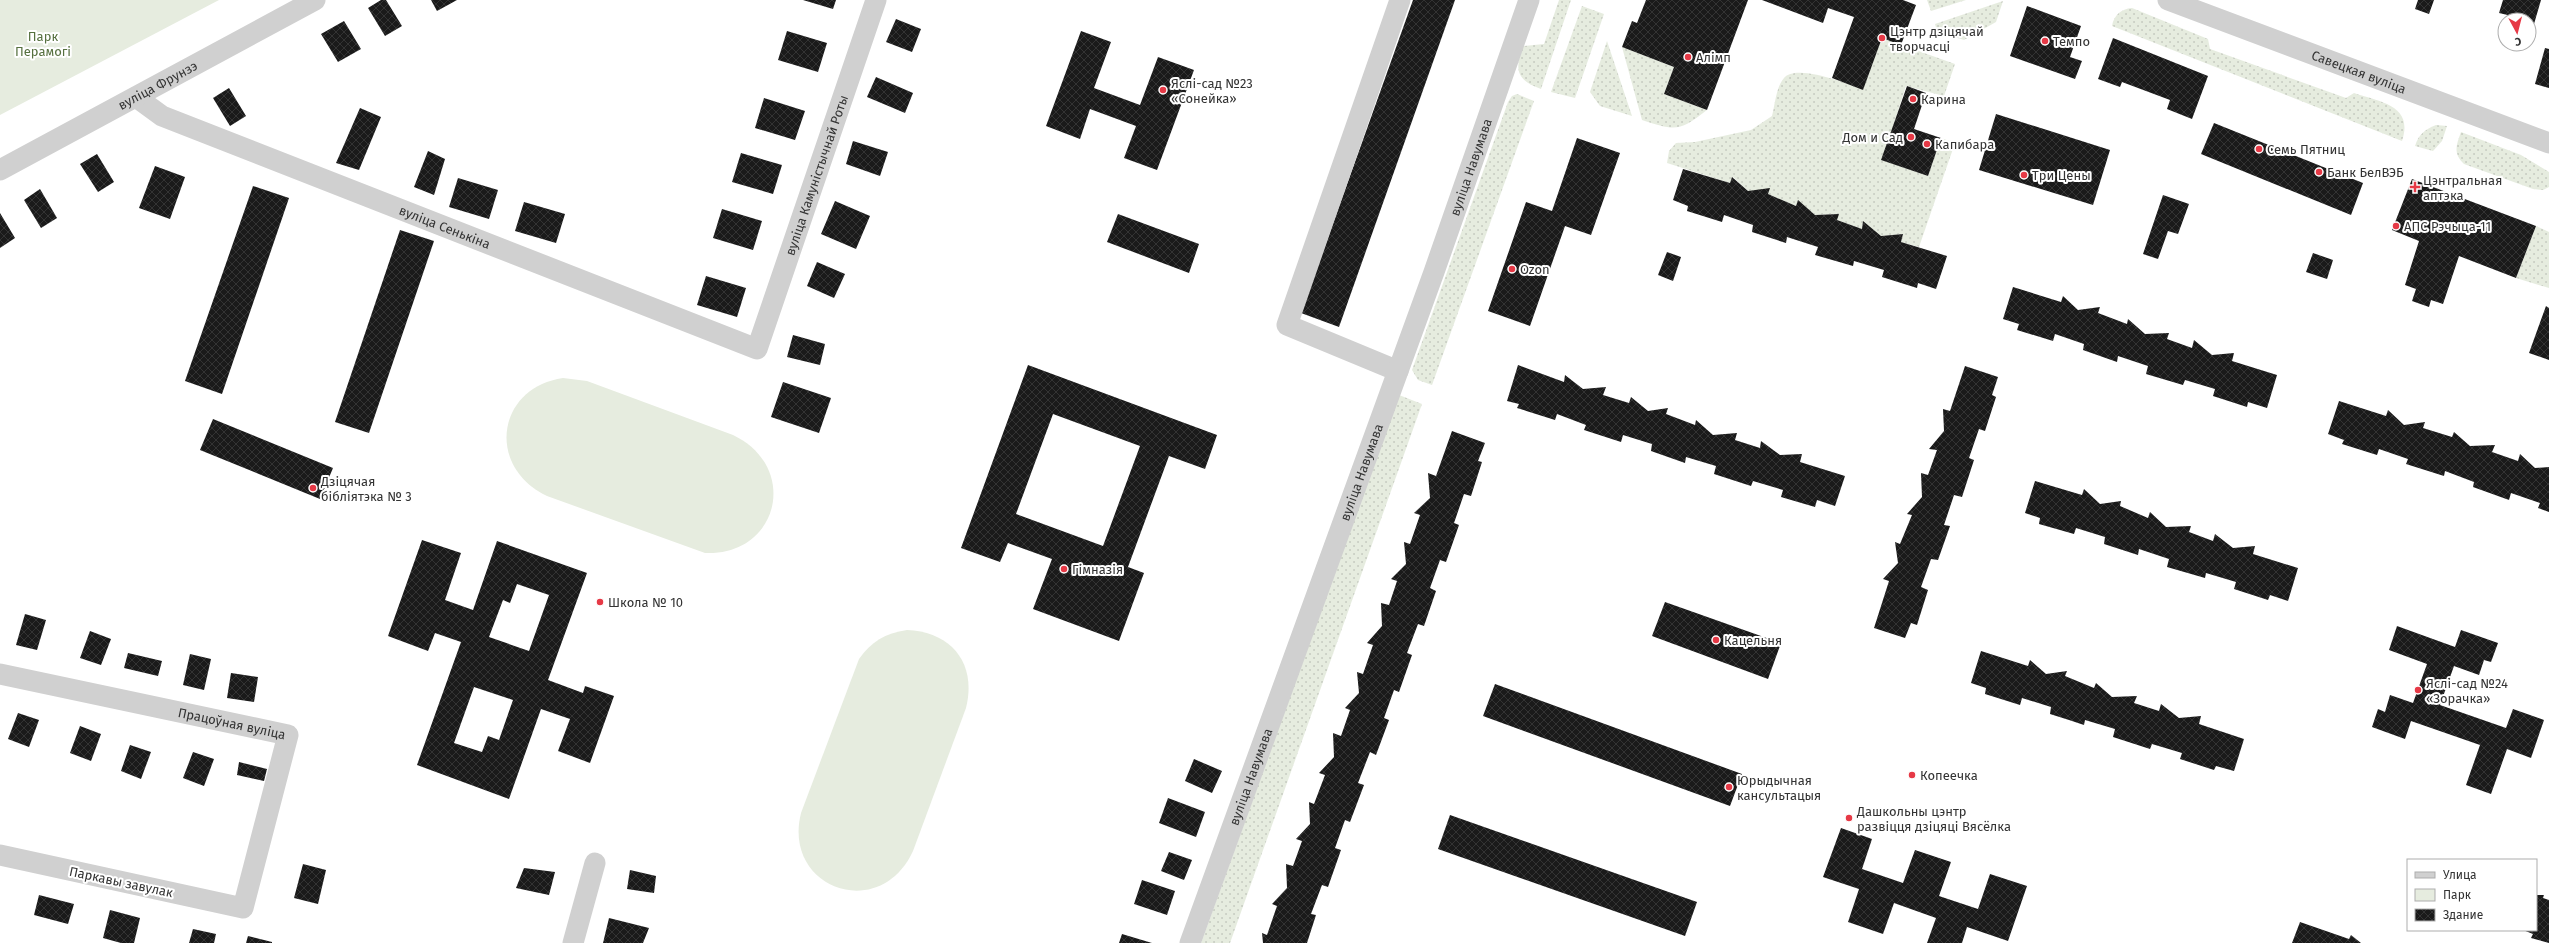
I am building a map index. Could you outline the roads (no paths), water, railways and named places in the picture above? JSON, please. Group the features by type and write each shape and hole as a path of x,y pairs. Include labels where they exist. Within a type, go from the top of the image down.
{"street":[{"name":"вуліца Фрунзэ","path":"0,170 315,0"},
{"name":"вуліца Камуністычнай Роты","path":"757,349 876,0"},
{"path":"1398,370 1287,325 1400,0"},
{"name":"вуліца Навумава","path":"1190,943 1398,370 1529,0"},
{"name":"Савецкая вуліца","path":"2168,0 2549,143"},
{"name":"вуліца Сенькіна","path":"136,97 162,116 757,349"},
{"name":"Працоўная вуліца","path":"0,674 288,735 243,908"},
{"name":"Паркавы завулак","path":"0,855 243,908"},
{"path":"573,943 595,863"}],"place":[{"name":"Цэнтр дзіцячай творчасці","path":"1882,38"},
{"name":"Темпо","path":"2045,41"},
{"name":"Алімп","path":"1688,57"},
{"name":"Яслі-сад №23 «Сонейка»","path":"1163,90"},
{"name":"Карина","path":"1913,99"},
{"name":"Дом и Сад","path":"1911,137"},
{"name":"Капибара","path":"1927,144"},
{"name":"Семь Пятниц","path":"2259,149"},
{"name":"Банк БелВЭБ","path":"2319,172"},
{"name":"Три Цены","path":"2024,175"},
{"name":"Цэнтральная аптэка","path":"2415,187"},
{"name":"АПС Рэчыца-11","path":"2396,226"},
{"name":"Ozon","path":"1512,269"},
{"name":"Дзіцячая бібліятэка № 3","path":"313,488"},
{"name":"Гімназія","path":"1064,569"},
{"name":"Школа № 10","path":"600,602"},
{"name":"Кацельня","path":"1716,640"},
{"name":"Яслі-сад №24 «Зорачка»","path":"2418,690"},
{"name":"Копеечка","path":"1912,775"},
{"name":"Юрыдычная кансультацыя","path":"1729,787"},
{"name":"Дашкольны цэнтр развіцця дзіцяці Вясёлка","path":"1849,818"}],"park label":[{"name":"Парк Перамогі","path":"43,44"}]}
